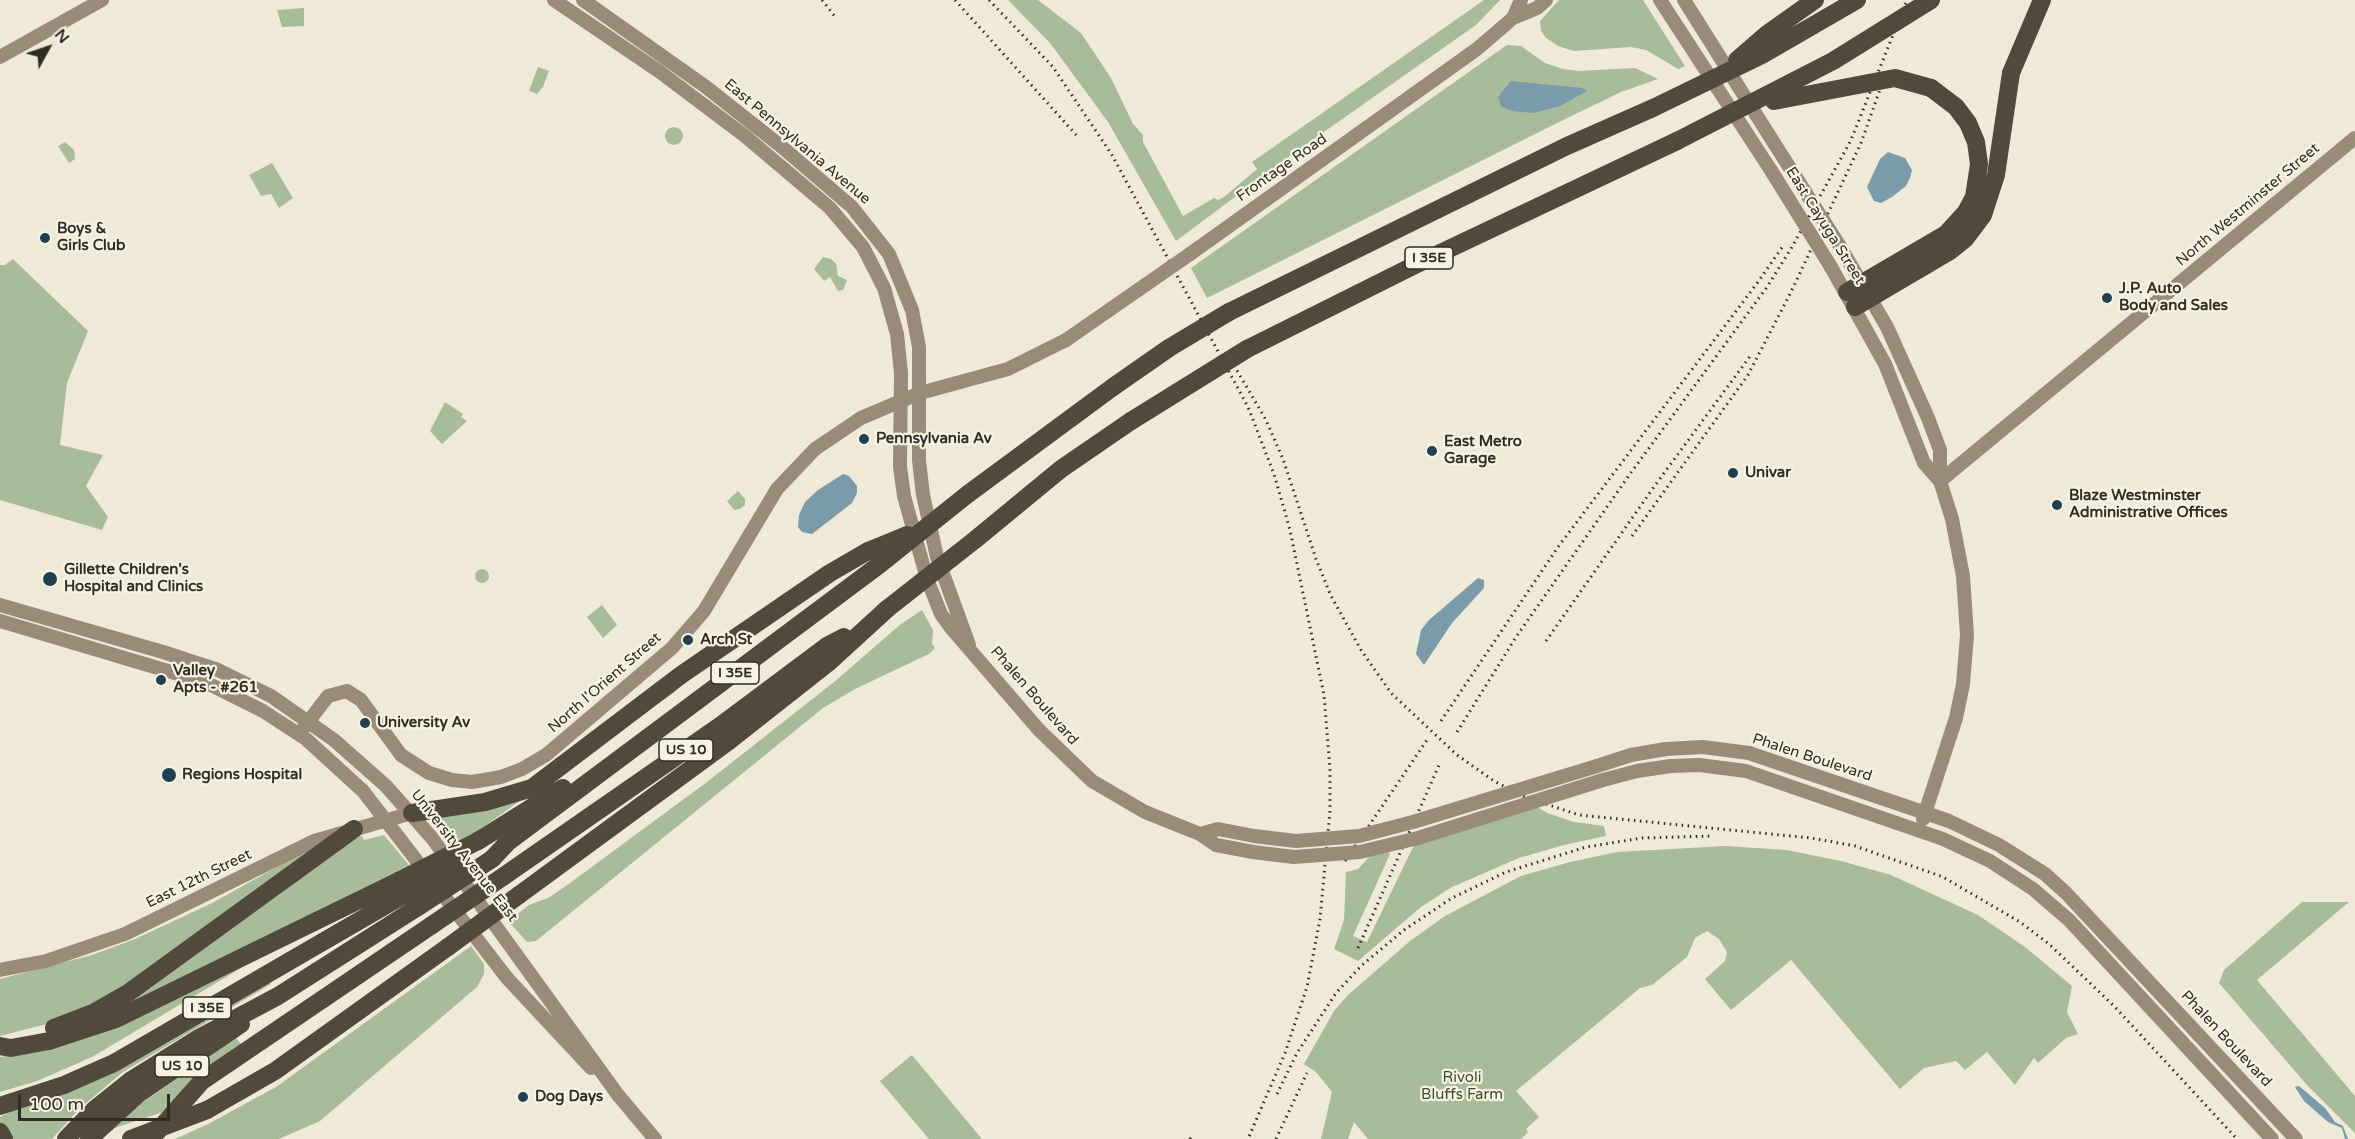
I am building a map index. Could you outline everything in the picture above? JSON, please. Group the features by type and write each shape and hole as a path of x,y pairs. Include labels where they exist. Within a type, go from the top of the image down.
{"highway":[{"path":"1717,77 1767,34 1815,0"},
{"name":"I 35E","path":"508,842 591,782 874,558 928,527 968,494 1113,387 1229,312 1567,147 1762,55 1857,0"},
{"name":"I 35E","path":"131,1139 207,1110 275,1071 448,947 729,741 828,663 868,624 1061,469 1131,421 1247,349 1415,265 1743,108 1833,61 1931,0"},
{"path":"1859,295 1950,251 1965,239 1983,215 1996,175 2011,73 2042,0"},
{"path":"1743,108 1895,78 1930,88 1956,107 1968,123 1976,142 1979,164 1974,197 1962,217 1946,234 1859,295"},
{"path":"412,813 485,802 532,788 681,675 830,573 874,558"},
{"name":"US 10","path":"151,1139 202,1081 212,1077 246,1051 432,926 720,726 827,646 868,624"},
{"path":"0,1044 11,1048 42,1042 116,1019 408,894 485,850 561,788 591,782"},
{"path":"0,1044 69,1023 116,1001 354,829"},
{"name":"US 10","path":"89,1139 138,1095 226,1036 408,894 485,850 508,842"},
{"name":"I 35E","path":"0,1106 64,1085 114,1063 408,894"},
{"path":"66,1139 85,1118 130,1081 207,1033 278,996"},
{"path":"164,1139 212,1077"},
{"path":"0,1132 4,1139"}],"main road":[{"path":"0,57 102,0"},
{"name":"East Pennsylvania Avenue","path":"554,0 660,72 745,136 843,220 870,259 890,305 899,346 902,485 927,579 940,614 970,647"},
{"name":"East Pennsylvania Avenue","path":"583,0 637,37 782,147 852,207 878,236 899,274 912,310 919,346 919,460 923,495 937,557 970,647"},
{"path":"603,0 637,37"},
{"name":"Frontage Road","path":"1513,18 1521,0"},
{"name":"Frontage Road","path":"920,393 1008,369 1066,340 1477,49 1513,18 1537,9 1546,0"},
{"name":"East Cayuga Street","path":"1660,0 1831,267 1887,327 1914,384 1940,450 1940,481 1959,558 1967,635 1964,684 1919,830"},
{"name":"East Cayuga Street","path":"1684,0 1841,248 1859,295 1869,334 1899,396 1924,463 1940,481"},
{"name":"North Westminster Street","path":"1940,481 2355,138"},
{"name":"North l'Orient Street","path":"299,734 328,696 347,691 361,700 401,755 429,773 452,780 480,781 512,774 534,763 672,648 704,611 777,489 804,458 851,424 920,393"},
{"name":"University Avenue East","path":"0,605 203,664 252,686 309,721 370,771 412,813 471,888 618,1095 655,1139"},
{"name":"University Avenue East","path":"0,621 205,682 253,705 299,734 350,777 386,819 507,978 563,1040 618,1095"},
{"name":"Phalen Boulevard","path":"970,647 1039,730 1077,769 1129,804 1200,834 1216,845 1294,857 1360,852 1418,837 1603,780 1637,771 1671,766 1726,768 1763,775 1919,830 1990,861 2053,905 2272,1139"},
{"name":"Phalen Boulevard","path":"1200,834 1218,829 1296,841 1359,836 1413,822 1631,755 1666,749 1703,747 1749,753 1949,821 1999,845 2045,874 2066,893 2296,1139"},
{"name":"East 12th Street","path":"0,970 46,961 125,934 314,841 412,813"}],"green space":[{"path":"1008,0 1038,0 1081,33 1111,78 1133,124 1143,135 1143,142 1183,216 1214,198 1218,200 1224,197 1257,169 1252,162 1484,0 1500,0 1476,25 1294,153 1176,241 1108,122 1050,43"},
{"path":"1559,0 1643,0 1685,66 1678,69 1646,50 1631,47 1574,51 1558,46 1546,38 1541,31 1540,21"},
{"path":"304,8 304,26 282,27 277,10"},
{"path":"1507,45 1521,46 1545,63 1563,69 1579,71 1635,68 1658,79 1621,92 1555,124 1207,298 1191,268"},
{"path":"538,67 549,71 543,87 537,94 529,91"},
{"path":"670,127 678,127 683,132 681,143 670,145 665,140 665,132"},
{"path":"65,142 74,150 75,159 69,163 58,146"},
{"path":"272,163 293,198 279,208 271,194 261,196 249,175"},
{"path":"823,257 831,259 836,264 838,276 847,280 843,290 838,291 830,277 824,281 814,269"},
{"path":"13,259 88,331 67,383 60,445 103,455 86,486 108,517 102,530 0,500 0,265 5,265"},
{"path":"445,402 463,414 461,417 467,421 442,444 430,431"},
{"path":"738,491 745,499 745,505 734,510 727,501"},
{"path":"479,569 485,569 489,576 485,583 479,583 475,579 475,573"},
{"path":"602,605 617,625 603,638 587,617"},
{"path":"922,610 933,630 932,644 935,648 929,654 855,689 823,708 536,941 527,942 508,921 529,905 550,897 707,782 834,682 901,624"},
{"path":"673,689 676,691 473,834 450,845 431,821 431,818 513,801"},
{"path":"1536,806 1547,813 1574,822 1604,826 1606,836 1519,858 1452,887 1421,907 1358,961 1334,949 1344,920 1346,872 1358,869 1372,854 1387,850 1390,854 1353,936 1367,942 1415,843"},
{"path":"384,835 409,865 129,1004 129,997 338,845 362,836 364,840"},
{"name":"Rivoli Bluffs Farm","path":"1726,846 1787,850 1841,861 1891,875 1978,915 2025,947 2072,986 2067,1012 2078,1034 2066,1038 2038,1063 2034,1058 2015,1085 1987,1052 1965,1070 1956,1061 1924,1068 1900,1089 1791,960 1731,1010 1705,979 1725,961 1727,952 1719,939 1707,931 1695,938 1687,957 1652,985 1640,988 1516,1091 1539,1117 1526,1129 1528,1132 1521,1139 1368,1139 1354,1122 1348,1139 1321,1139 1332,1092 1317,1073 1304,1064 1334,1011 1348,995 1410,941 1445,916 1521,876 1617,852"},
{"path":"302,853 305,858 157,968 70,1018 0,1036 0,979 92,955 135,939 212,903"},
{"path":"2302,902 2349,902 2257,980 2355,1096 2355,1133 2307,1085 2219,983 2224,970"},
{"path":"471,946 484,964 484,974 477,987 320,1121 279,1139 175,1139 276,1087"},
{"path":"243,967 92,1057 37,1081 0,1092 0,1057 32,1052 118,1026"},
{"path":"269,982 271,984 123,1072 79,1109 52,1139 9,1139 0,1124 0,1117"},
{"path":"236,1038 241,1044 169,1110 106,1131 130,1111"},
{"path":"912,1055 982,1139 929,1139 880,1081"}],"water":[{"path":"1511,81 1583,88 1587,91 1560,106 1533,113 1512,111 1501,106 1498,97"},
{"path":"1888,152 1905,158 1912,170 1906,186 1881,203 1874,201 1867,187 1880,159"},
{"path":"843,474 849,476 857,486 857,493 852,503 812,534 802,532 798,527 799,515 805,502 818,490"},
{"path":"1478,578 1484,580 1484,588 1452,623 1424,665 1416,654 1421,630 1429,620"},
{"path":"2299,1086 2325,1108 2335,1122 2343,1126 2348,1139 2345,1139 2342,1128 2328,1122 2304,1101 2295,1087"}],"railway":[{"path":"822,0 836,18"},
{"path":"955,0 1078,137"},
{"path":"989,0 1053,67 1112,155 1248,407 1274,474 1290,530 1324,695 1330,769 1330,811 1320,919 1307,987 1285,1053 1248,1139"},
{"path":"1457,732 1516,637 1630,474 1767,287 1792,247 1851,140 1907,0"},
{"path":"1632,536 1748,375 1791,292 1861,143 1883,81"},
{"path":"1441,721 1558,547 1783,246"},
{"path":"1228,355 1266,420 1283,459 1316,559 1331,596 1361,650 1391,693 1457,755 1494,781 1525,797 1579,815 1811,838 1855,846 1943,877 2020,922 2049,944 2114,1006 2237,1139"},
{"path":"1546,641 1656,484 1751,355"},
{"path":"1345,861 1427,740"},
{"path":"1358,948 1440,763"},
{"path":"1277,1094 1297,1053 1336,993 1361,966 1404,930 1452,898 1506,872 1586,847 1642,838 1713,836"},
{"path":"1276,1139 1307,1073"},
{"path":"1190,1139 1192,1134"}],"place":[{"name":"Boys & Girls Club","path":"45,238"},
{"name":"J.P. Auto Body and Sales","path":"2107,298"},
{"name":"Pennsylvania Av","path":"864,439"},
{"name":"East Metro Garage","path":"1432,451"},
{"name":"Univar","path":"1733,473"},
{"name":"Blaze Westminster Administrative Offices","path":"2057,505"},
{"name":"Gillette Children's Hospital and Clinics","path":"50,579"},
{"name":"Arch St","path":"688,640"},
{"name":"Valley Apts - #261","path":"161,680"},
{"name":"University Av","path":"365,723"},
{"name":"Regions Hospital","path":"169,775"},
{"name":"Dog Days","path":"523,1097"}]}
